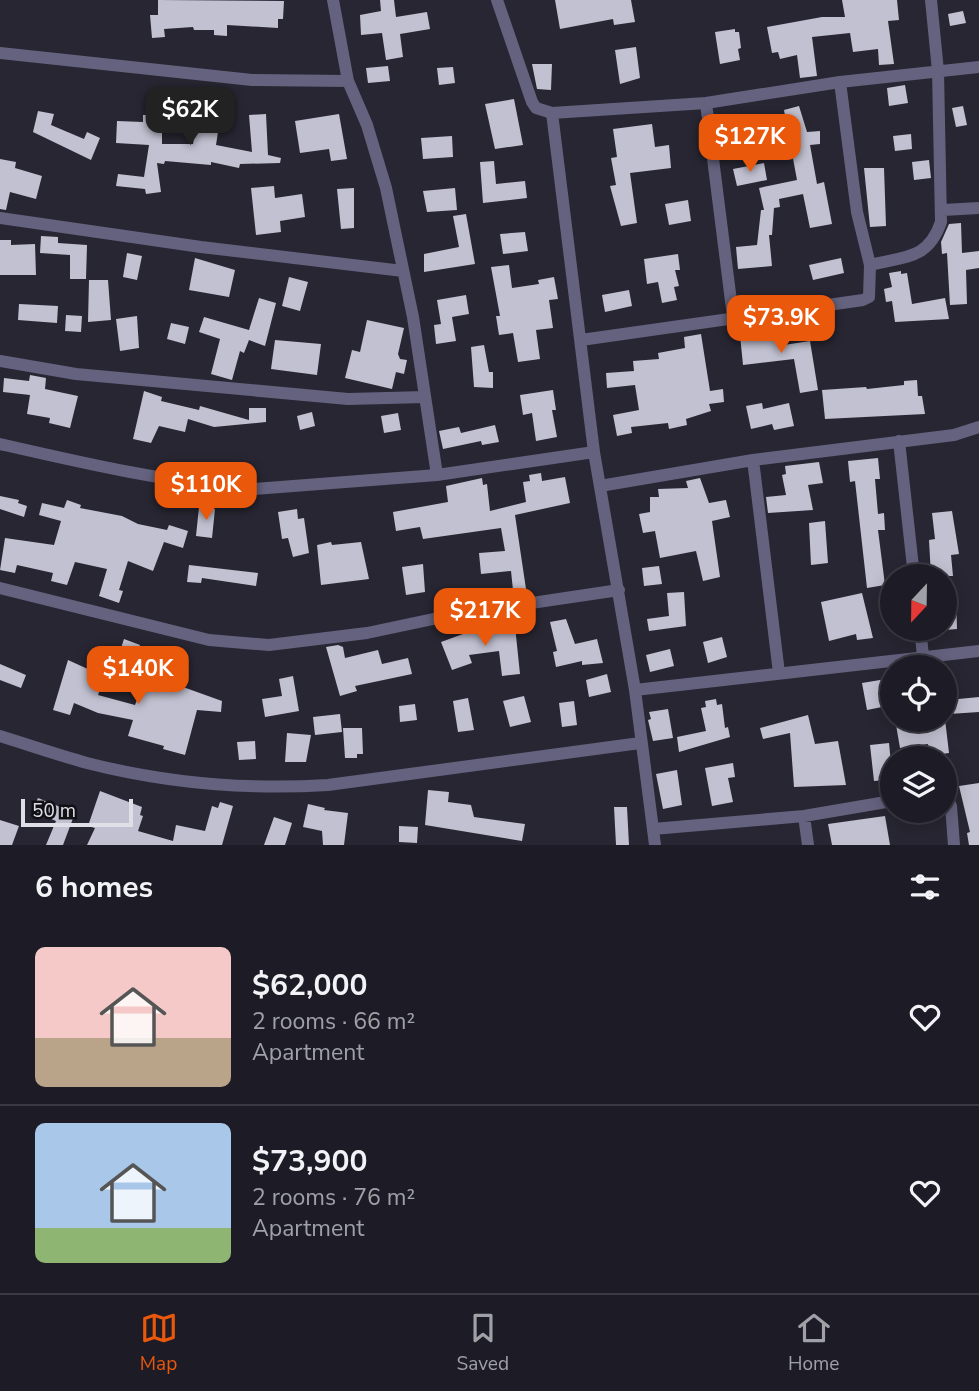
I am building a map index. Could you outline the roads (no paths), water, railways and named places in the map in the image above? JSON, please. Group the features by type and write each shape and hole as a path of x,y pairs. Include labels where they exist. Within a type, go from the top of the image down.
{"street":[{"path":"333,0 348,81 367,125 386,188 403,271 437,475"},
{"path":"497,0 532,102 536,108 552,113 706,103 840,82 979,67"},
{"path":"870,265 926,250 937,233 943,210 938,71 931,0"},
{"path":"0,53 251,80 348,81"},
{"path":"581,340 863,300 871,290 870,265 857,212 840,82"},
{"path":"706,103 733,317"},
{"path":"552,113 594,452 635,690 655,845"},
{"path":"943,210 979,208"},
{"path":"0,218 201,247 403,271"},
{"path":"0,361 76,374 348,399 425,397"},
{"path":"600,486 753,460 954,435 979,427"},
{"path":"899,441 913,564"},
{"path":"0,444 69,460 227,487 293,488 437,475 594,452"},
{"path":"753,460 779,673"},
{"path":"0,588 209,640 270,645 367,633 457,614 619,590"},
{"path":"934,655 979,651"},
{"path":"635,690 880,661"},
{"path":"0,736 88,763 150,775 239,787 288,788 369,780 640,743"},
{"path":"653,830 804,816 880,803"},
{"path":"804,816 808,845"},
{"path":"952,823 954,845"}]}
